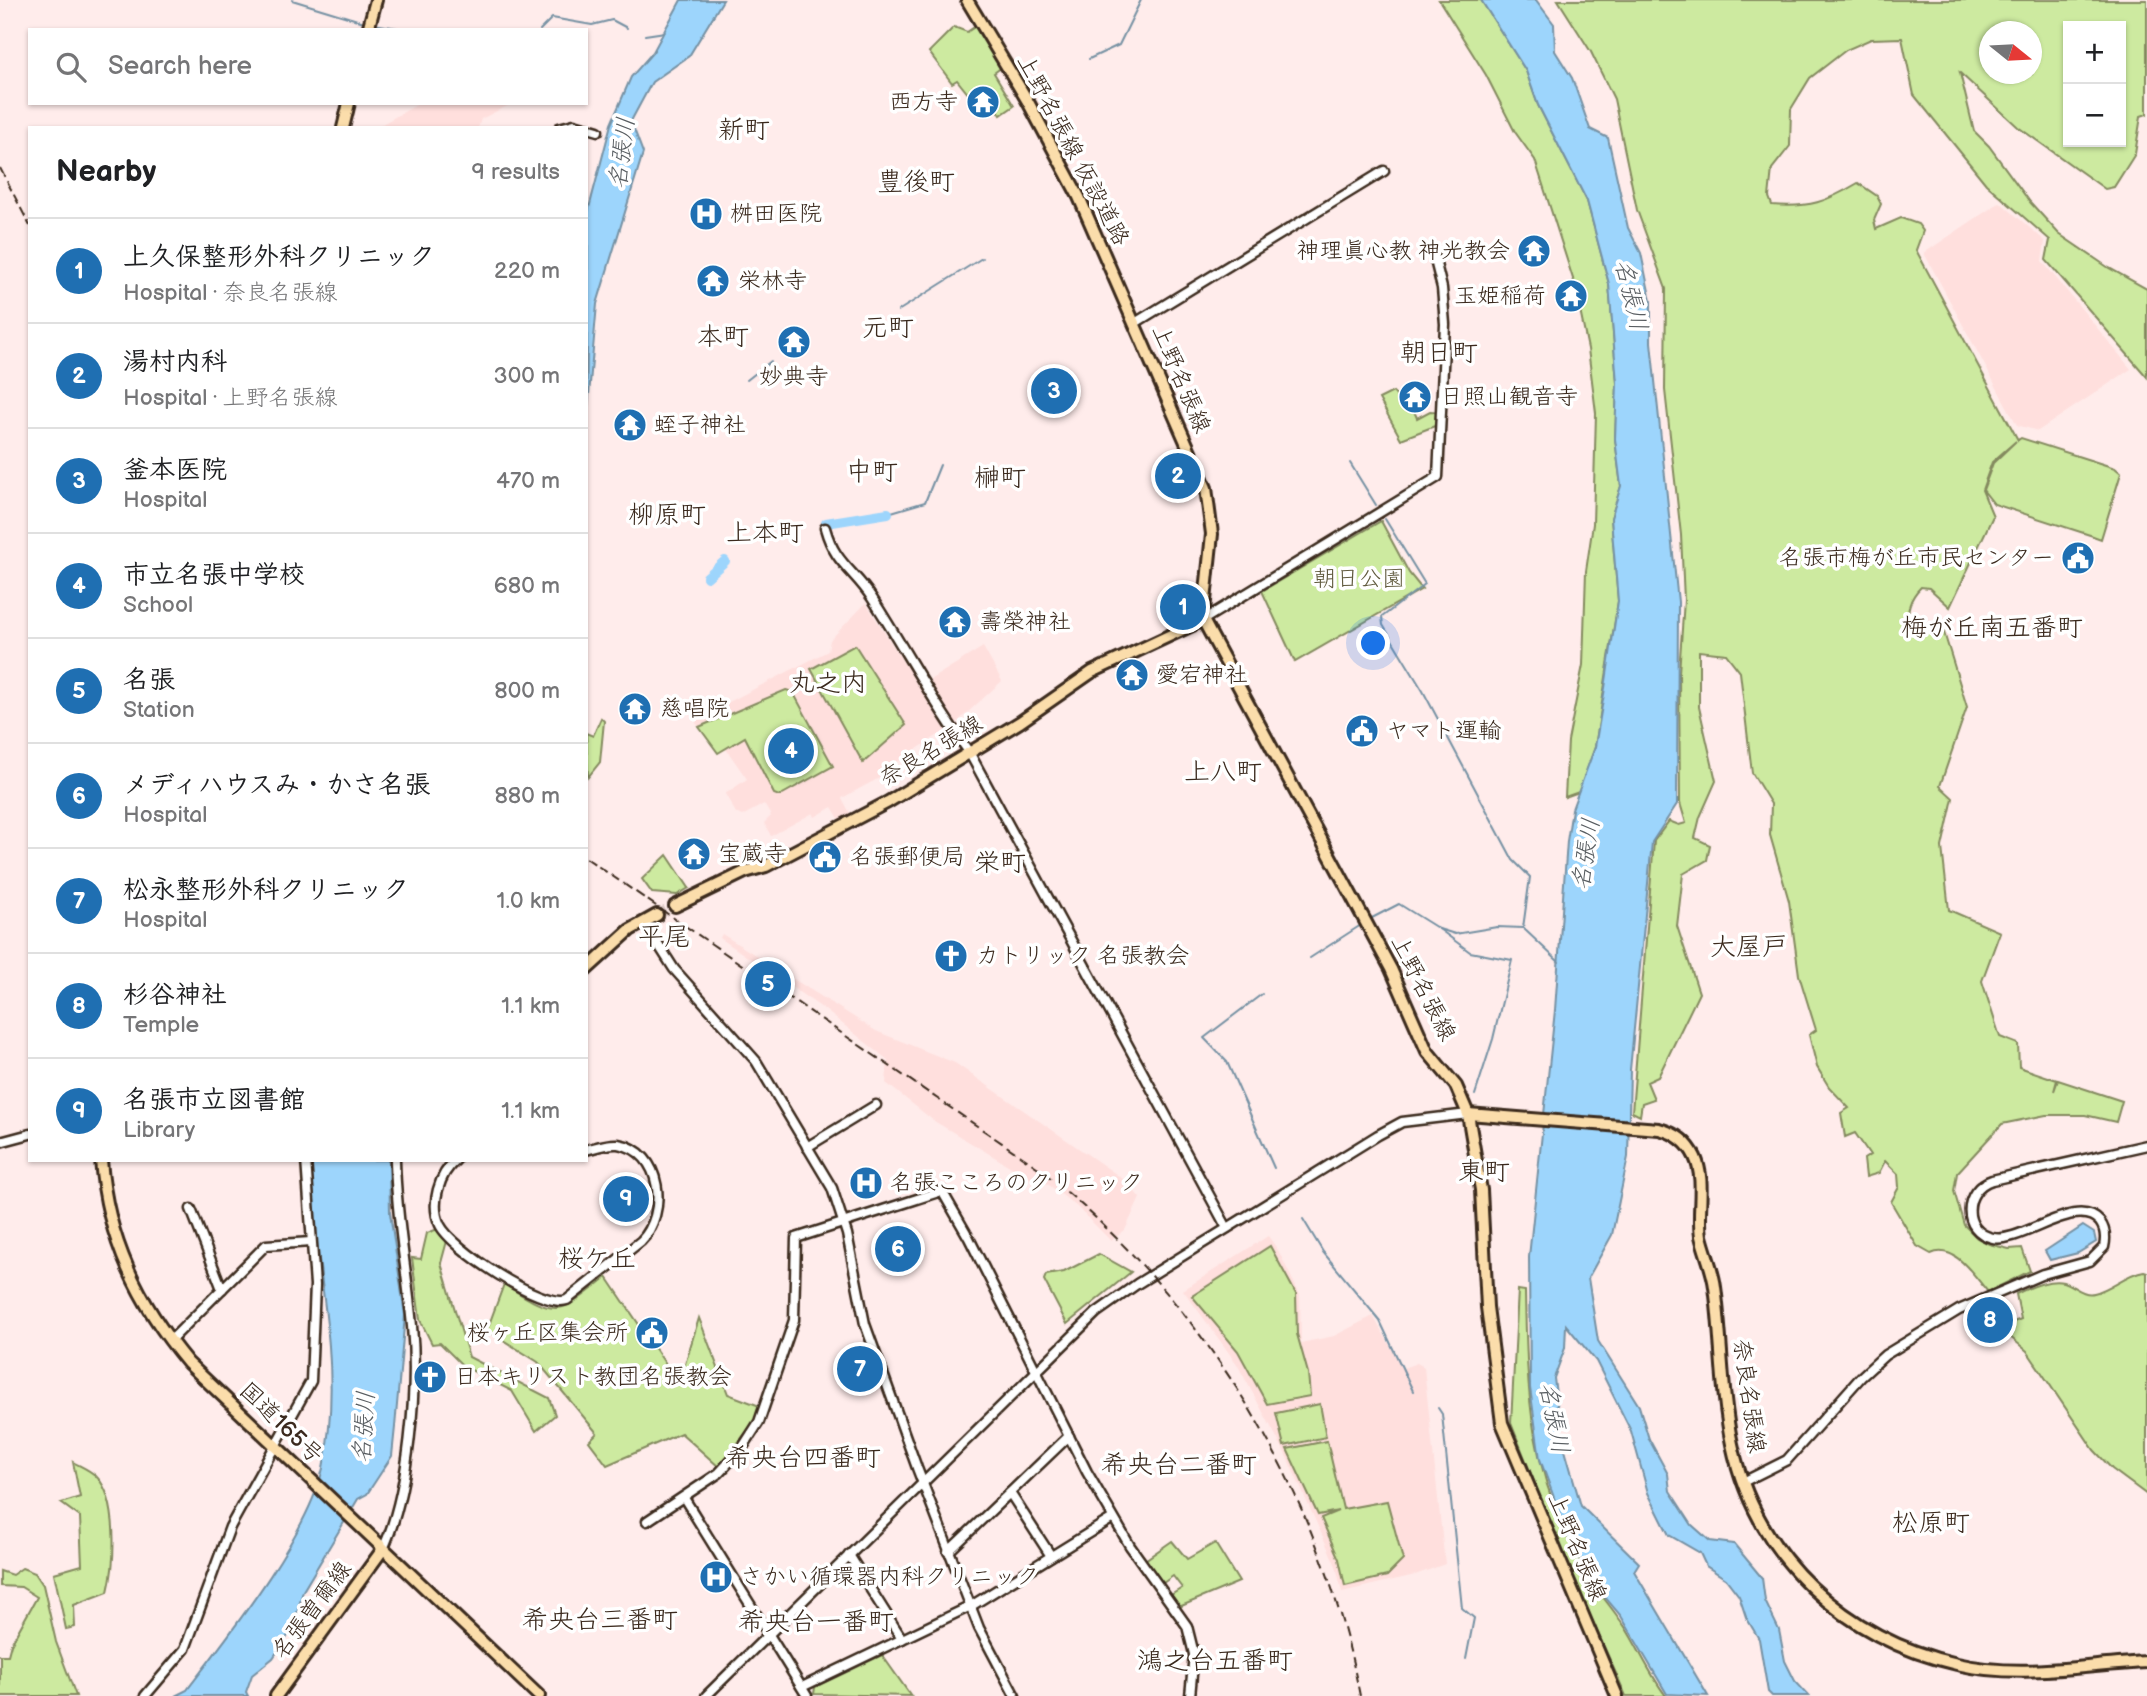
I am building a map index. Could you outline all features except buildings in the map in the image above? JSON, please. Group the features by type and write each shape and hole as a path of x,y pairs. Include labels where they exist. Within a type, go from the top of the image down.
{"main road":[{"path":"369,25 376,0"},
{"name":"上野名張線 仮設道路","path":"967,0 1027,100 1079,197 1135,323"},
{"path":"343,126 349,105"},
{"name":"上野名張線","path":"1135,323 1209,498 1212,534 1203,620 1391,969 1427,1051 1456,1086 1468,1114 1481,1190 1487,1307 1502,1423 1617,1696"},
{"name":"奈良名張線","path":"675,906 745,872 766,866 888,802 1020,722 1092,672 1203,620"},
{"path":"588,968 623,936 657,915"},
{"name":"奈良名張線","path":"1468,1114 1656,1129 1670,1132 1688,1145 1698,1164 1701,1235 1715,1284 1727,1421 1743,1482 1769,1535 1800,1578 1849,1618 1890,1642 1957,1665 1991,1670 2036,1671 2147,1662"},
{"name":"国道165号","path":"102,1162 108,1214 119,1252 140,1296 170,1341 188,1363 539,1696"},
{"name":"名張曽爾線","path":"276,1696 380,1546"}],"street":[{"path":"588,128 598,131"},
{"path":"1135,323 1384,171"},
{"path":"1203,620 1438,477 1445,324 1434,256"},
{"path":"825,528 842,566 872,598 949,725 969,752 1227,1227"},
{"path":"644,922 674,969 756,1062 832,1188 844,1221 865,1324 948,1552 1015,1696"},
{"path":"807,1147 876,1105"},
{"path":"706,1696 1096,1313 1227,1227 1402,1122 1468,1114"},
{"path":"0,1142 28,1135"},
{"path":"454,1162 444,1174 437,1196 436,1213 444,1232 522,1289 559,1303 567,1300 641,1241 649,1231 657,1209 658,1196 653,1172 637,1152 615,1144 588,1150"},
{"path":"1743,1482 1787,1460 1861,1377 1885,1355 1959,1310 2043,1274 2090,1261 2104,1247 2104,1228 2099,1220 2087,1214 2064,1216 2009,1237 1984,1235 1973,1224 1969,1209 1972,1196 1979,1186 1992,1180 2147,1146"},
{"path":"145,1696 185,1649 230,1527 312,1375 315,1285 306,1162"},
{"path":"380,1546 405,1479 413,1364 412,1327 398,1227 395,1162"},
{"path":"647,1521 684,1498 734,1458 762,1415 794,1320 796,1238 934,1192 946,1194 1113,1518 1188,1626 1195,1654 1190,1696"},
{"path":"191,1209 222,1289"},
{"path":"170,1341 266,1245 311,1242"},
{"path":"948,1552 1069,1436"},
{"path":"1010,1493 1051,1556"},
{"path":"684,1498 807,1696"},
{"path":"802,1687 971,1606 1113,1518"},
{"path":"849,1555 902,1639"}],"shaded area":[{"path":"416,105 509,105 481,119 479,126 379,126"},
{"path":"2000,202 2045,241 2042,261 2131,369 2038,431 2017,425 1924,253"},
{"path":"866,603 946,730 882,772 883,776 842,798 851,815 840,820 832,807 815,817 813,813 771,836 764,823 771,816 764,804 742,816 736,813 725,794 747,779 726,749 718,753 696,723 698,718 828,651 830,640"},
{"path":"983,647 1002,681 955,724 928,681"},
{"path":"722,934 876,1031 955,1063 1126,1181 1140,1198 1125,1230 1111,1241 1076,1206 1039,1177 1035,1181 934,1121 886,1083 888,1060 825,1010 720,938"},
{"path":"1268,1236 1278,1250 1300,1295 1301,1343 1334,1336 1373,1316 1403,1368 1417,1363 1424,1367 1445,1564 1415,1575 1342,1592 1336,1566 1284,1451 1237,1364 1183,1290"}],"green space":[{"path":"1439,0 1481,0 1526,71 1538,105 1587,201 1609,284 1617,383 1615,439 1621,486 1611,518 1618,601 1595,747 1579,792 1565,797 1568,741 1583,665 1586,571 1593,524 1596,413 1588,349 1574,282 1535,160 1515,132 1486,75"},
{"path":"1558,0 2147,0 2147,114 2141,116 2135,154 2114,187 2105,189 2018,127 1960,73 1974,131 1989,146 2030,202 2059,234 2109,268 2147,289 2147,377 2046,260 2050,240 1986,184 1914,95 1902,38 1871,39 1846,50 1810,78 1791,109 1790,146 1772,169 1769,197 1772,205 1797,206 1817,202 1858,183 1877,196 1881,204 1874,220 1876,229 1901,218 1918,224 1923,231 1916,250 2018,440 2021,438 2115,468 2121,473 2101,539 1994,504 1983,490 1993,463 2016,441 1992,462 1982,490 1993,516 1950,607 1929,588 1921,587 1914,596 1908,614 1910,621 1921,629 1942,626 1967,707 1940,786 1953,798 1942,847 1949,910 2000,932 1982,981 2000,1037 2018,1044 2019,1067 2057,1080 2054,1091 2058,1080 2122,1101 2116,1122 2085,1115 2046,1115 2002,1124 1957,1173 1954,1191 1964,1225 1977,1238 1989,1244 2009,1249 2022,1248 2030,1271 1988,1292 1956,1257 1940,1252 1931,1254 1917,1246 1891,1202 1899,1187 1898,1174 1885,1161 1879,1173 1866,1177 1864,1159 1870,1155 1855,1133 1845,1137 1841,1113 1849,1108 1829,1087 1817,1067 1809,1035 1816,1030 1799,975 1789,901 1770,835 1771,804 1752,773 1740,672 1726,654 1699,651 1699,707 1716,781 1700,817 1695,838 1710,845 1707,860 1683,874 1677,926 1699,993 1658,1077 1647,1082 1654,1099 1642,1103 1640,1116 1632,1112 1654,841 1669,821 1679,825 1686,823 1680,803 1679,673 1684,600 1681,535 1665,390 1666,289 1637,210 1614,99 1591,52"},
{"path":"976,26 1002,67 994,73 1014,106 1001,115 985,87 969,95 957,80 952,83 929,52 954,27 967,32"},
{"path":"1393,392 1403,404 1411,404 1417,418 1430,411 1441,412 1440,424 1401,439 1379,399"},
{"name":"朝日公園","path":"1381,521 1409,573 1422,589 1295,662 1262,591"},
{"path":"855,645 906,725 863,763 811,669"},
{"path":"786,690 793,692 833,766 779,796 774,794 745,737 718,753 699,727"},
{"path":"601,718 604,721 600,762 588,777 588,734 593,736"},
{"path":"667,855 689,888 677,895 652,893 642,879"},
{"path":"438,1229 447,1241 441,1263 469,1357 549,1398 555,1415 536,1431 512,1391 463,1366 440,1343 432,1344 420,1320 412,1258 421,1259 427,1233"},
{"path":"1270,1246 1296,1294 1297,1334 1308,1373 1310,1396 1267,1404 1238,1351 1192,1296"},
{"path":"1099,1254 1131,1272 1067,1324 1044,1280 1046,1275 1064,1272"},
{"path":"2147,1272 2147,1495 2112,1469 2094,1450 2027,1351 2009,1336 2001,1338 1998,1328 2021,1319 2016,1294 2032,1287 2057,1281 2090,1294"},
{"path":"607,1277 679,1384 699,1318 728,1394 765,1408 719,1467 681,1433 607,1465 589,1441 597,1433 538,1362 487,1330 504,1284 536,1303 557,1308 578,1299"},
{"path":"1518,1290 1525,1291 1527,1365 1534,1432 1551,1497 1582,1566 1625,1627 1666,1696 1626,1696 1564,1557 1511,1423"},
{"path":"1320,1404 1326,1437 1284,1446 1276,1413"},
{"path":"1327,1441 1343,1509 1387,1501 1403,1560 1387,1576 1345,1586 1339,1559 1321,1518 1338,1511 1318,1515 1287,1449"},
{"path":"73,1462 94,1474 103,1486 112,1515 113,1549 108,1592 74,1605 75,1627 66,1629 54,1573 82,1565 80,1517 61,1503 80,1497"},
{"path":"1172,1541 1187,1559 1215,1543 1239,1582 1179,1607 1171,1595 1182,1588 1173,1576 1163,1583 1145,1560"},
{"path":"22,1568 35,1573 43,1585 56,1642 76,1696 0,1696 0,1655 8,1655 11,1644 37,1597 21,1587 0,1586 0,1571 12,1575"},
{"path":"882,1655 911,1696 814,1694 815,1687"}],"water":[{"name":"名張川","path":"681,0 723,0 689,56 652,82 631,121 643,153 597,304 588,406 588,212 611,124 631,77 653,52"},
{"name":"名張川","path":"1481,0 1536,0 1554,24 1555,51 1572,78 1590,129 1608,138 1628,228 1641,253 1651,301 1651,342 1678,602 1677,804 1652,842 1630,1070 1628,1157 1612,1235 1588,1278 1598,1341 1639,1406 1649,1439 1668,1474 1670,1491 1692,1525 1710,1541 1734,1544 1762,1578 1765,1601 1779,1630 1785,1661 1795,1681 1809,1696 1772,1696 1768,1692 1759,1639 1746,1617 1739,1596 1726,1579 1706,1566 1700,1553 1669,1535 1648,1493 1631,1431 1596,1361 1566,1325 1565,1348 1554,1378 1561,1436 1581,1506 1639,1563 1634,1571 1708,1696 1667,1694 1621,1616 1598,1589 1569,1539 1540,1459 1530,1388 1529,1257 1555,1010 1567,841 1572,809 1595,747 1618,601 1611,518 1621,486 1615,439 1617,383 1609,284 1587,201 1538,105 1526,71"},
{"name":"名張川","path":"312,1162 389,1162 390,1213 405,1315 392,1456 367,1494 358,1499 303,1591 293,1628 273,1658 252,1675 246,1692 248,1696 175,1696 187,1690 265,1584 315,1495 323,1468 329,1423 330,1361"},
{"path":"2083,1226 2094,1233 2096,1242 2078,1253 2050,1260 2045,1251"}],"waterway":[{"path":"292,0 364,22"},
{"path":"1089,59 1119,45 1141,0"},
{"path":"542,28 552,18 592,25 612,20 627,28"},
{"path":"373,24 398,28"},
{"path":"645,35 665,32"},
{"path":"898,311 982,258"},
{"path":"747,380 771,361"},
{"path":"1350,463 1376,505"},
{"path":"888,513 925,502 940,465"},
{"path":"826,523 888,513"},
{"path":"1385,519 1425,584 1382,617 1383,625 1423,691 1513,860 1530,877 1523,928 1559,962"},
{"path":"707,577 725,561"},
{"path":"1370,919 1399,904 1439,929 1455,934 1497,927 1523,928"},
{"path":"1310,958 1361,925"},
{"path":"1439,929 1470,952 1512,960 1493,1039 1475,1095"},
{"path":"1262,994 1204,1038 1227,1062 1274,1168"},
{"path":"1303,1219 1323,1252 1380,1321 1413,1391"},
{"path":"1438,1408 1442,1414 1462,1608 1474,1618 1466,1659"}],"tunnel":[{"path":"657,915 675,906"}],"railway":[{"path":"0,168 28,222"},
{"path":"588,859 1037,1167 1097,1219 1152,1276 1202,1337 1246,1403 1284,1471 1316,1543 1341,1618 1360,1696"}],"place":[{"name":"西方寺","path":"983,102"},
{"name":"桝田医院","path":"706,214"},
{"name":"神理眞心教 神光教会","path":"1534,251"},
{"name":"栄林寺","path":"713,281"},
{"name":"玉姫稲荷","path":"1571,296"},
{"name":"妙典寺","path":"794,342"},
{"name":"釜本医院","path":"1054,391"},
{"name":"日照山観音寺","path":"1415,397"},
{"name":"蛭子神社","path":"630,425"},
{"name":"湯村内科","path":"1178,476"},
{"name":"名張市梅が丘市民センター","path":"2078,558"},
{"name":"上久保整形外科クリニック","path":"1183,607"},
{"name":"壽榮神社","path":"955,622"},
{"name":"愛宕神社","path":"1132,675"},
{"name":"慈唱院","path":"635,709"},
{"name":"ヤマト運輸","path":"1362,731"},
{"name":"市立名張中学校","path":"791,751"},
{"name":"宝蔵寺","path":"694,854"},
{"name":"名張郵便局","path":"825,857"},
{"name":"カトリック 名張教会","path":"951,956"},
{"name":"名張","path":"768,984"},
{"name":"名張こころのクリニック","path":"866,1183"},
{"name":"名張市立図書館","path":"626,1199"},
{"name":"メディハウスみ・かさ名張","path":"898,1249"},
{"name":"杉谷神社","path":"1990,1320"},
{"name":"桜ヶ丘区集会所","path":"652,1333"},
{"name":"松永整形外科クリニック","path":"860,1369"},
{"name":"日本キリスト教団名張教会","path":"430,1377"},
{"name":"さかい循環器内科クリニック","path":"716,1577"}],"district":[{"name":"新町","path":"744,130"},
{"name":"豊後町","path":"916,182"},
{"name":"元町","path":"888,328"},
{"name":"本町","path":"723,337"},
{"name":"朝日町","path":"1439,353"},
{"name":"中町","path":"872,472"},
{"name":"榊町","path":"1000,478"},
{"name":"柳原町","path":"667,515"},
{"name":"上本町","path":"765,533"},
{"name":"梅が丘南五番町","path":"1992,628"},
{"name":"丸之内","path":"828,683"},
{"name":"上八町","path":"1223,772"},
{"name":"栄町","path":"1000,863"},
{"name":"平尾","path":"664,937"},
{"name":"大屋戸","path":"1749,947"},
{"name":"東町","path":"1484,1172"},
{"name":"桜ケ丘","path":"597,1259"},
{"name":"希央台四番町","path":"803,1458"},
{"name":"希央台二番町","path":"1179,1465"},
{"name":"松原町","path":"1931,1523"},
{"name":"希央台三番町","path":"600,1620"},
{"name":"希央台一番町","path":"816,1622"},
{"name":"鴻之台五番町","path":"1215,1661"}]}
